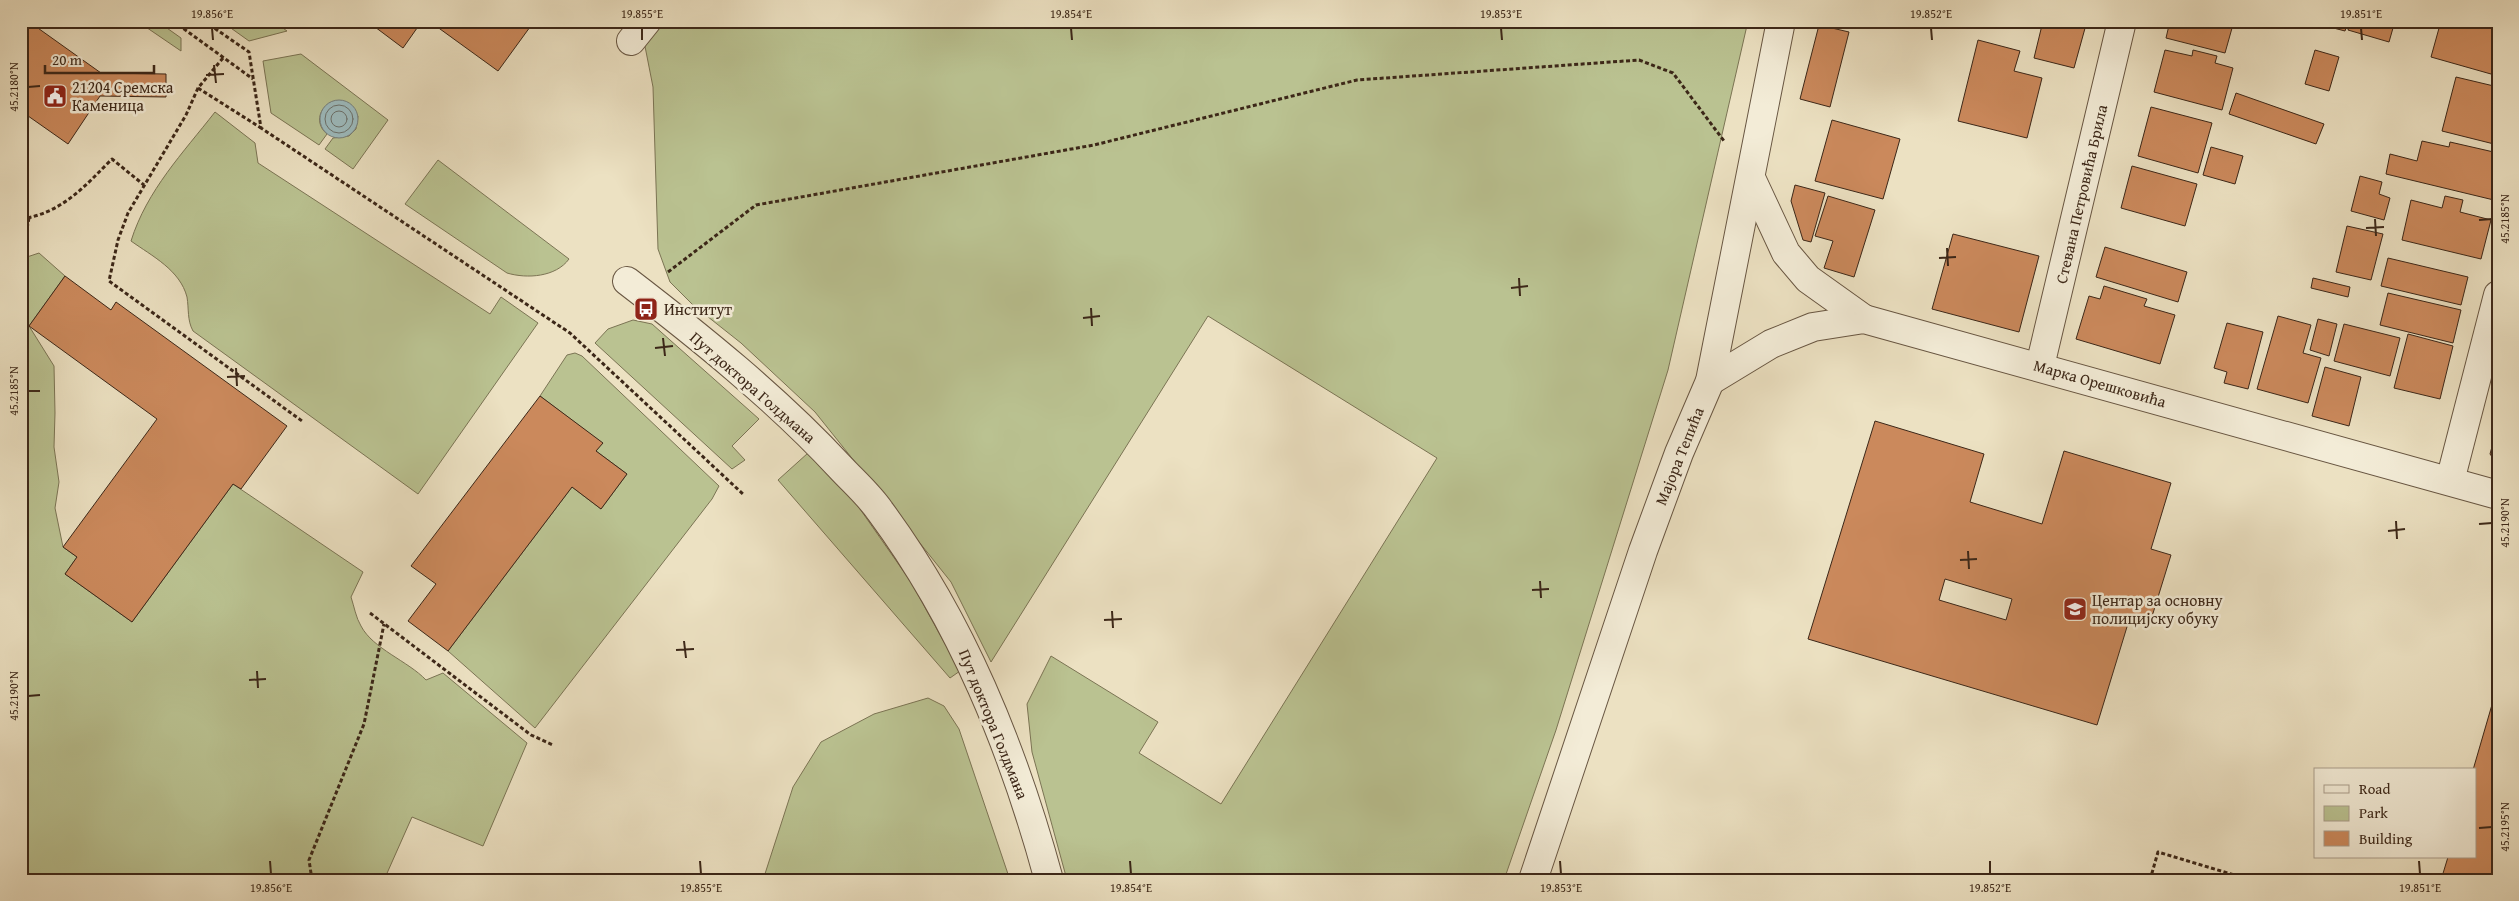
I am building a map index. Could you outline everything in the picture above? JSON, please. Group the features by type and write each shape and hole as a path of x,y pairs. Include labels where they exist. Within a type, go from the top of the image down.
{"street":[{"name":"Мајора Тепића","path":"1533,880 1643,551 1679,453 1710,381 1781,21"},
{"name":"Стевана Петровића Брила","path":"2040,366 2122,21"},
{"path":"1751,178 1786,253 1808,279 1864,319"},
{"name":"Пут доктора Голдмана","path":"634,286 787,412 880,510 928,582 982,684 1034,826 1049,880"},
{"path":"2450,480 2498,295"},
{"name":"Марка Орешковића","path":"1710,381 1771,344 1813,327 1864,319 2040,366 2498,495"}],"path":[{"path":"173,21 253,79"},
{"path":"204,21 249,52 261,128"},
{"path":"223,58 198,88 186,114 128,213 118,240 110,281 302,422"},
{"path":"634,286 756,205 1094,145 1357,80 1639,60 1673,73 1751,178"},
{"path":"198,88 570,333 744,495"},
{"path":"21,219 48,213 71,199 112,159 144,185"},
{"path":"21,260 28,218"},
{"path":"370,613 531,735 553,745"},
{"path":"312,880 309,860 364,724 384,624"},
{"path":"2150,880 2158,852 2252,880"}],"green space":[{"path":"137,21 157,21 181,38 181,51"},
{"path":"221,21 273,21 287,31 249,41"},
{"path":"640,21 1748,21 1668,370 1556,730 1504,880 1067,880 1032,752 1027,704 1051,656 1158,722 1139,753 1221,804 1437,458 1208,316 991,662 951,582 815,412 741,343 693,305 670,282 658,249 653,87"},
{"path":"301,54 388,120 353,169 325,149 333,138 349,136 356,129 358,116 342,101 329,103 321,112 320,123 322,129 327,134 319,145 271,113 263,61"},
{"path":"215,112 255,143 258,163 490,314 501,297 538,323 418,494 193,331 189,319 187,297 178,279 164,264 131,241 146,205 156,189"},
{"path":"438,160 569,259 557,270 541,275 523,276 507,273 405,204"},
{"path":"39,253 65,276 29,326 54,366 54,447 59,482 55,508 63,547 77,557 65,574 132,622 233,484 363,572 351,597 356,616 366,634 426,680 443,673 527,743 483,846 412,817 384,880 21,880 21,259"},
{"path":"633,320 652,324 759,419 732,446 745,460 732,469 595,343 608,329"},
{"path":"575,353 582,356 719,486 712,499 535,728 448,651 572,487 601,509 627,474 596,451 602,443 540,396 567,355"},
{"path":"808,453 853,499 911,582 960,671 950,678 778,480"},
{"path":"928,698 944,706 959,729 1010,880 763,880 793,787 821,742 874,714"}],"water":[{"path":"339,100 353,105 358,119 353,133 339,138 325,133 320,119 325,105"}],"building":[{"path":"21,21 28,21 101,73 166,74 166,97 100,96 68,144 21,111"},
{"path":"367,21 422,21 403,48"},
{"path":"429,21 522,21 530,27 498,71"},
{"path":"2043,21 2087,21 2074,68 2034,58"},
{"path":"2170,21 2234,21 2225,53 2166,38"},
{"path":"2323,21 2348,21 2345,31 2322,25"},
{"path":"2351,21 2395,21 2389,42 2348,30"},
{"path":"2441,21 2498,21 2498,76 2431,57"},
{"path":"1819,25 1849,32 1830,107 1800,99"},
{"path":"1978,40 2020,51 2014,71 2042,78 2027,138 1958,121"},
{"path":"2165,50 2192,56 2193,50 2217,56 2215,63 2233,68 2222,110 2154,92"},
{"path":"2315,50 2339,57 2329,91 2305,84"},
{"path":"2456,77 2498,87 2498,145 2442,131"},
{"path":"2236,93 2324,124 2316,144 2229,114"},
{"path":"2151,107 2212,123 2198,173 2138,156"},
{"path":"1832,120 1900,139 1883,199 1815,181"},
{"path":"2422,141 2449,147 2450,142 2498,153 2498,201 2386,174 2390,154 2417,161"},
{"path":"2211,147 2243,156 2235,184 2203,175"},
{"path":"2132,166 2197,184 2185,226 2121,208"},
{"path":"2360,176 2382,182 2379,194 2390,198 2384,220 2351,211"},
{"path":"1795,185 1825,193 1811,242 1803,240 1791,201"},
{"path":"1828,196 1875,210 1854,277 1824,268 1833,241 1815,236"},
{"path":"2445,196 2463,200 2460,212 2491,220 2481,259 2402,240 2411,200 2442,208"},
{"path":"2347,226 2383,234 2371,280 2336,272"},
{"path":"1953,234 2039,256 2019,332 1932,309"},
{"path":"2105,247 2187,272 2178,302 2096,277"},
{"path":"2388,258 2468,277 2461,305 2381,286"},
{"path":"65,276 111,310 116,302 287,426 241,489 233,484 132,622 65,574 77,557 63,547 157,419 29,326"},
{"path":"2313,278 2350,287 2348,297 2311,288"},
{"path":"2104,286 2147,299 2144,306 2175,315 2160,364 2076,339 2089,296 2100,299"},
{"path":"2388,293 2461,310 2453,343 2380,325"},
{"path":"2278,316 2311,325 2303,353 2321,358 2308,403 2257,389"},
{"path":"2318,319 2337,324 2329,356 2310,350"},
{"path":"2227,323 2263,332 2248,389 2224,383 2227,372 2214,368"},
{"path":"2344,324 2400,338 2390,376 2334,361"},
{"path":"2408,334 2453,346 2440,399 2394,388"},
{"path":"2325,367 2361,377 2349,426 2312,416"},
{"path":"540,396 603,443 596,451 627,474 601,509 572,487 448,651 408,621 436,584 411,566"},
{"path":"1875,421 1984,454 1970,502 2042,524 2064,451 2171,483 2151,549 2171,555 2150,623 2130,617 2097,725 1808,639","holes":["1945,579 2012,599 2006,620 1939,600"]},
{"path":"2498,425 2498,465 2490,454"},
{"path":"2498,684 2498,880 2441,880 2448,858 2476,858 2476,768 2474,768"}],"place":[{"name":"21204 Сремска Каменица","path":"55,96"},
{"name":"Институт","path":"646,309"},
{"name":"Центар за основну полицијску обуку","path":"2075,609"}]}
